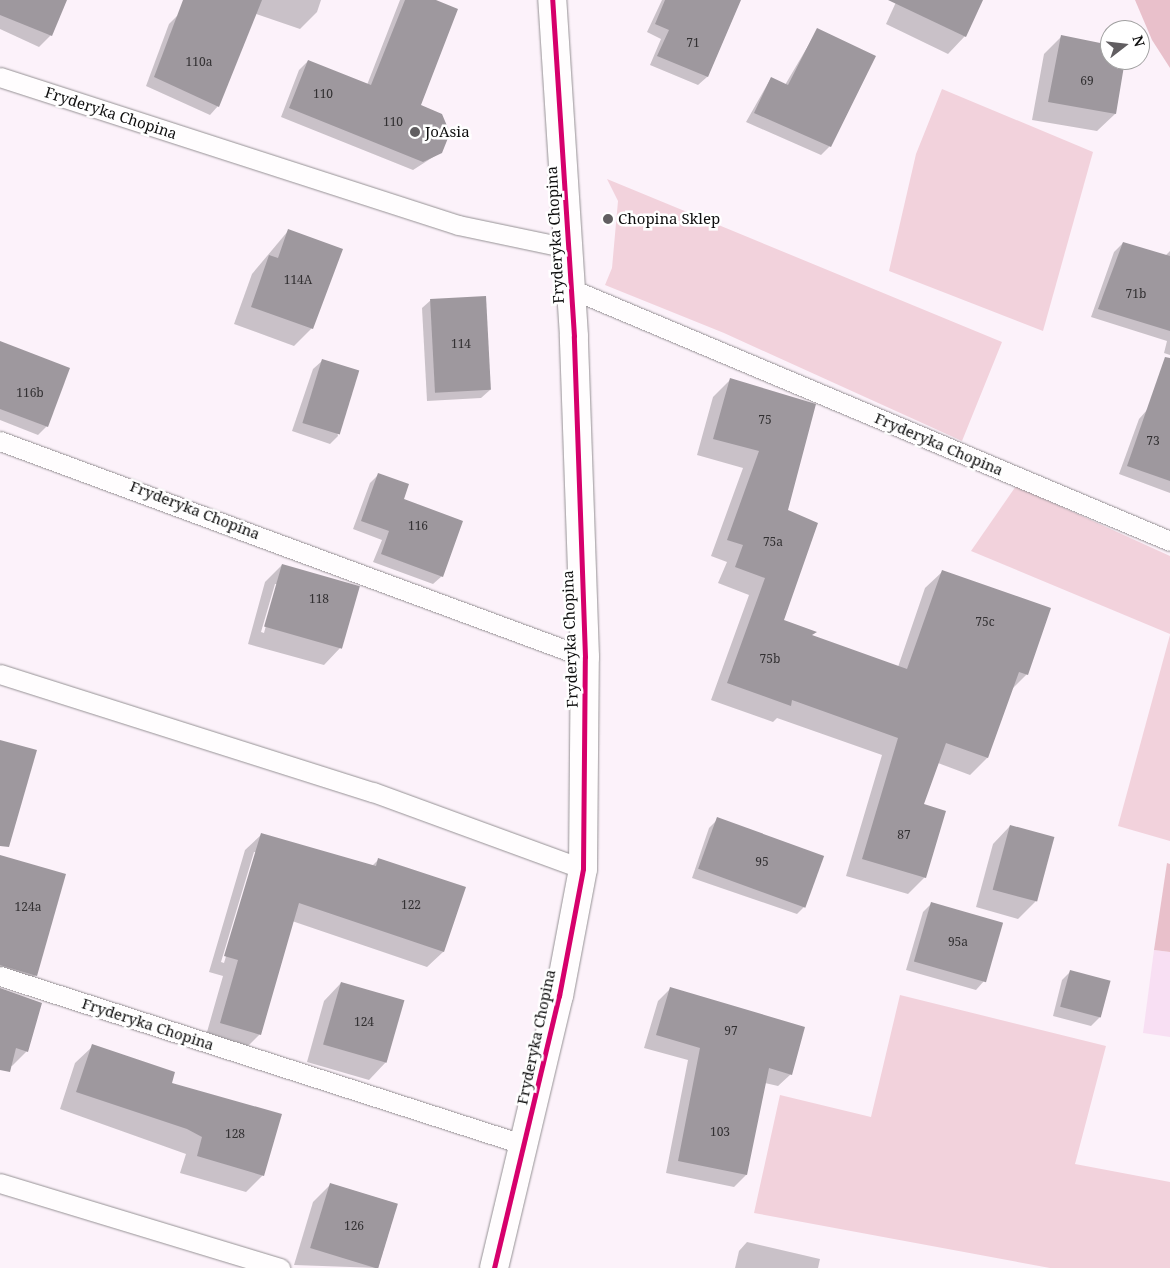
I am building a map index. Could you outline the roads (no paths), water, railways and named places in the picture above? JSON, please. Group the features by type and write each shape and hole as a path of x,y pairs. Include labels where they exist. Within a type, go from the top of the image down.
{"street":[{"name":"Fryderyka Chopina","path":"494,1268 525,1145 583,868 585,657 568,248 552,0"}],"lane":[{"name":"Fryderyka Chopina","path":"0,77 458,225 568,248"},
{"name":"Fryderyka Chopina","path":"569,288 1170,541"},
{"name":"Fryderyka Chopina","path":"0,441 62,460 585,657"},
{"path":"0,674 373,792 583,868"},
{"name":"Fryderyka Chopina","path":"0,976 525,1145"},
{"path":"0,1183 280,1268"}],"place":[{"name":"JoAsia","path":"415,132"},
{"name":"Chopina Sklep","path":"608,219"}]}
